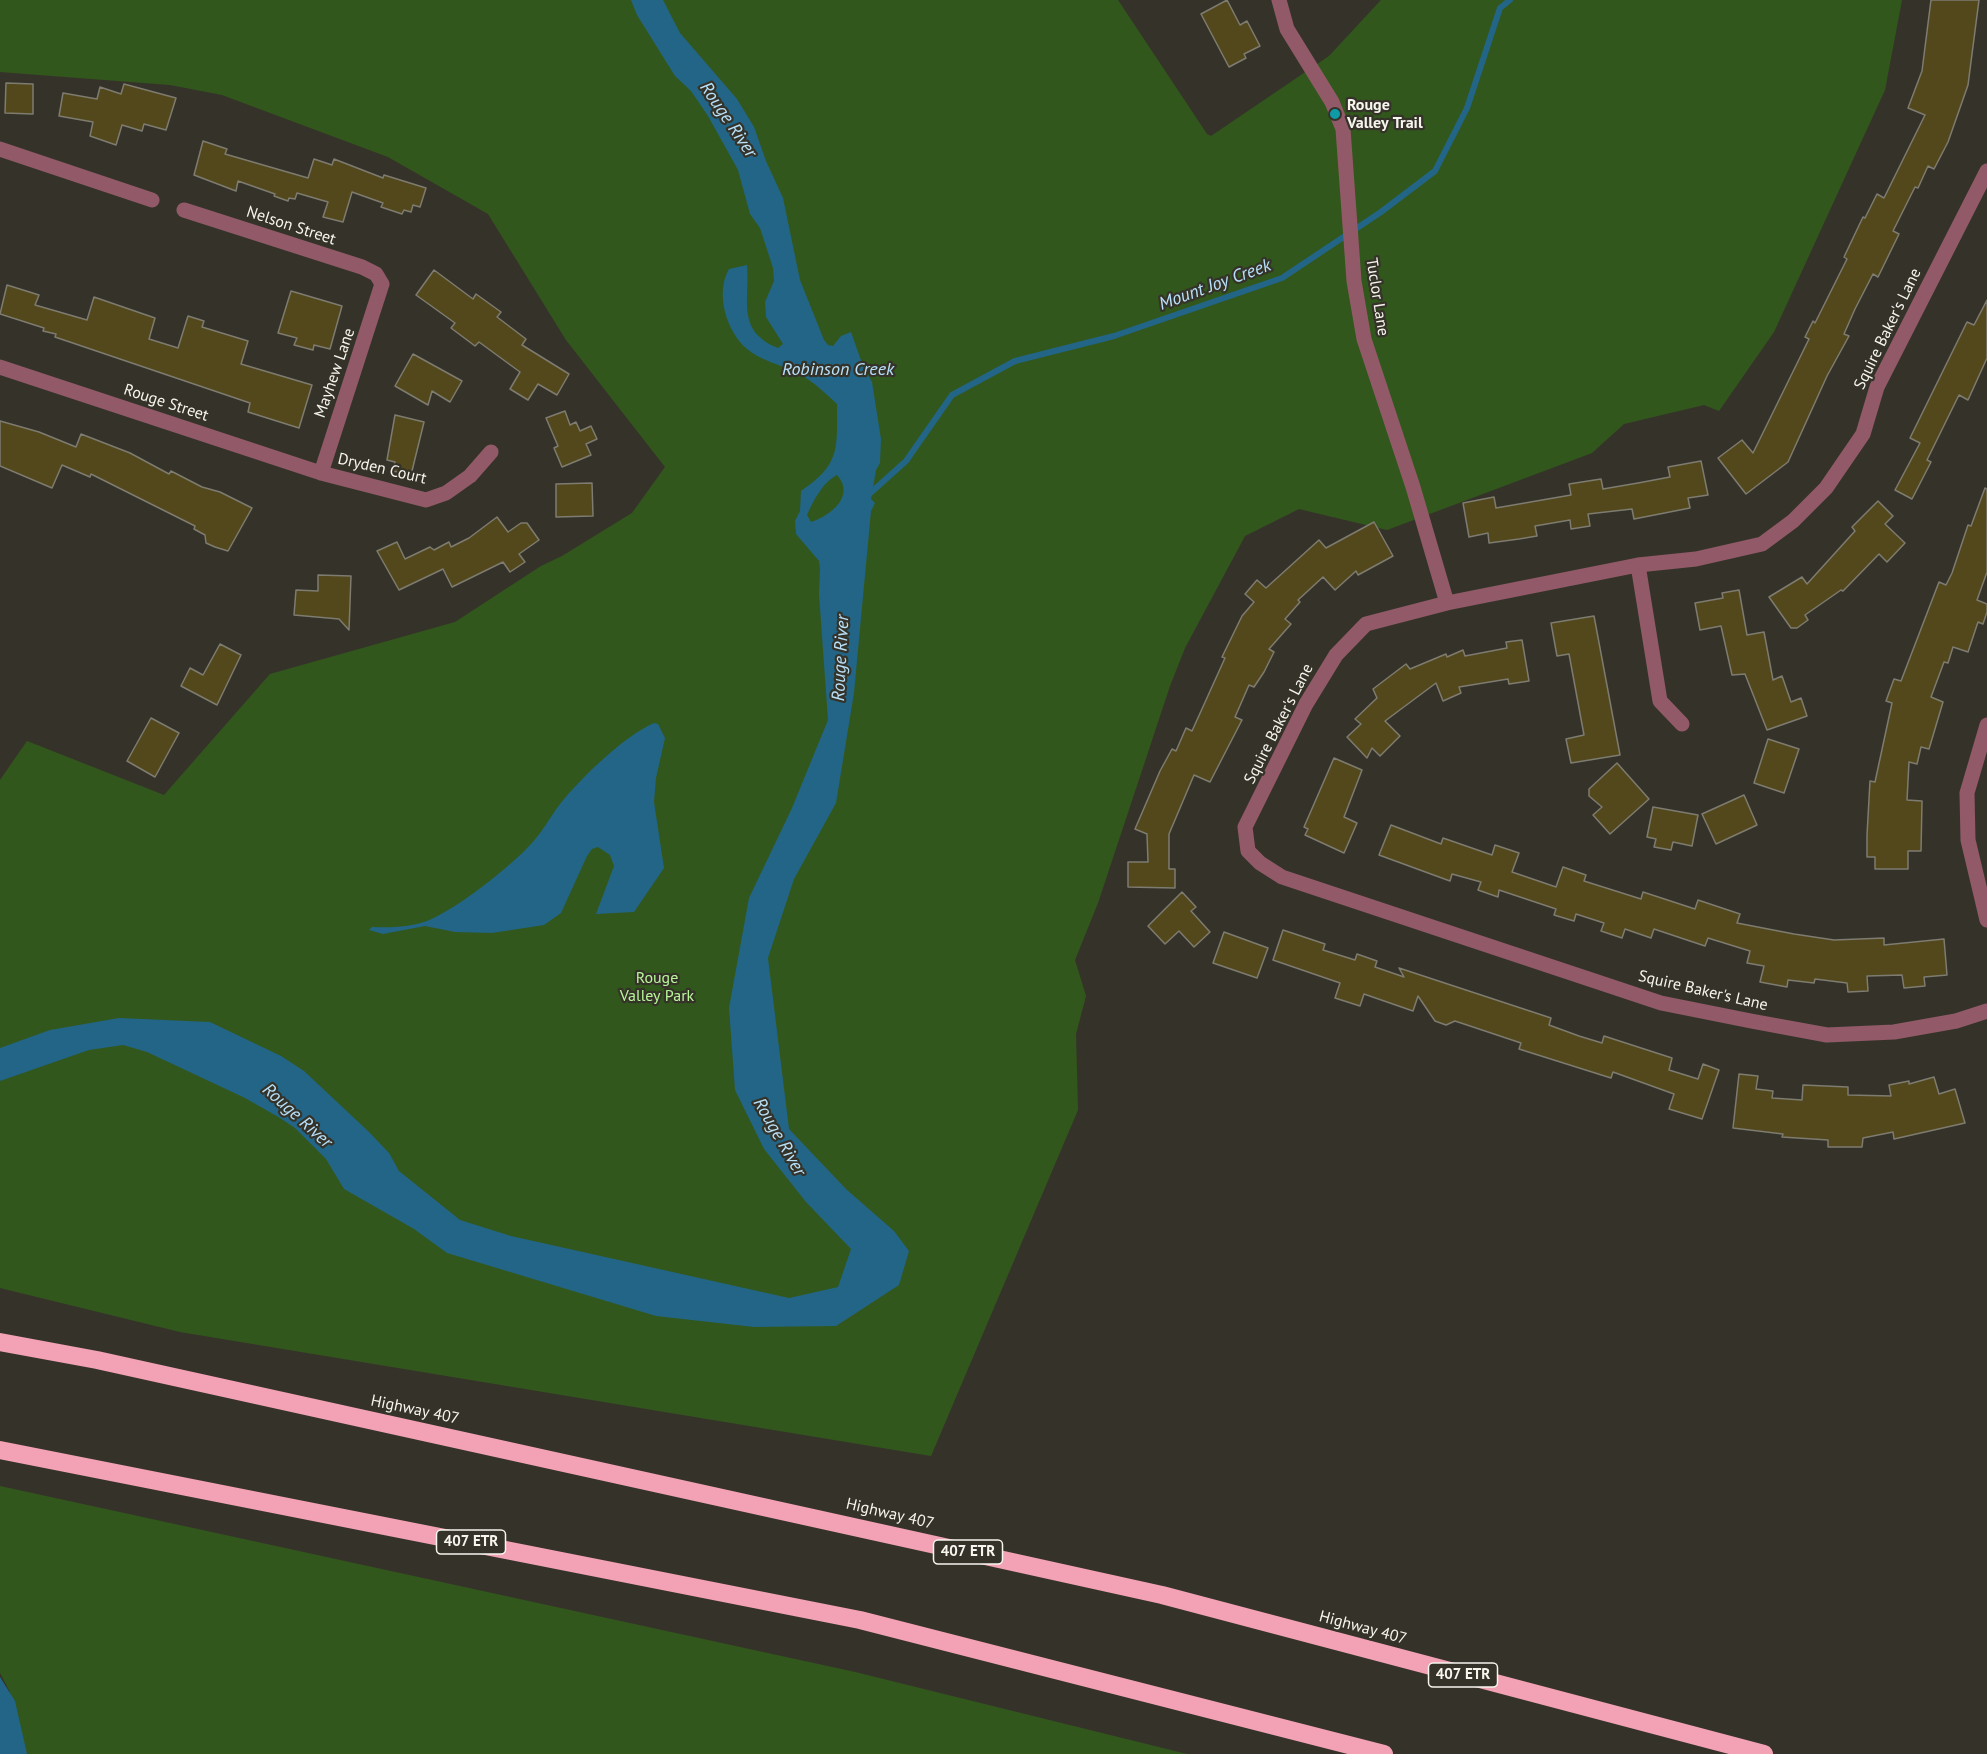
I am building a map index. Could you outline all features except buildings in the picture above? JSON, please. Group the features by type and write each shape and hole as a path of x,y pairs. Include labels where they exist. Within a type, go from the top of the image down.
{"highway":[{"name":"Highway 407","path":"0,1342 97,1360 1162,1595 1764,1754"},
{"name":"407 ETR","path":"0,1450 860,1620 1384,1754"}],"street":[{"name":"Tuclor Lane","path":"1279,0 1287,29 1332,102 1343,129 1354,281 1364,339 1413,487 1447,603"},
{"path":"0,149 152,200"},
{"name":"Squire Baker's Lane","path":"1987,171 1877,387 1863,434 1826,488 1793,521 1761,544 1696,559 1638,565 1447,603 1366,624 1336,655 1306,704 1245,827 1248,851 1260,863 1282,877 1650,999 1827,1035 1882,1033 1956,1022 1987,1011"},
{"name":"Nelson Street","path":"184,210 362,267 376,274 382,284"},
{"name":"Mayhew Lane","path":"321,473 382,284"},
{"name":"Rouge Street","path":"0,367 321,473"},
{"name":"Dryden Court","path":"321,473 426,500 446,493 470,476 491,452"},
{"path":"1638,565 1660,700 1682,724"},
{"path":"1987,725 1967,794 1967,805 1968,840 1987,920"}],"green space":[{"name":"Rouge Valley Park","path":"0,0 1118,0 1207,134 1211,136 1329,56 1381,0 1902,0 1885,90 1774,332 1719,411 1704,405 1624,424 1592,453 1387,530 1299,509 1245,536 1185,648 1170,686 1098,903 1075,960 1086,996 1076,1034 1078,1110 931,1456 180,1332 0,1288 0,780 27,741 164,795 270,674 455,622 541,566 562,556 632,513 665,467 566,340 488,214 388,157 222,95 170,85 0,72"},
{"path":"0,1486 855,1672 1187,1754 0,1754 0,1691 10,1692 0,1673"}],"water":[{"path":"631,0 663,0 680,33 737,99 754,127 783,198 800,280 824,340 828,345 833,346 841,336 851,332 863,366 872,382 881,439 880,463 876,470 871,499 875,503 871,511 854,693 836,803 794,879 768,958 789,1129 846,1189 894,1231 909,1251 899,1285 836,1326 754,1327 656,1316 447,1253 414,1229 344,1189 326,1159 295,1128 245,1098 147,1052 123,1045 89,1050 0,1081 0,1048 50,1030 119,1018 210,1022 281,1056 304,1071 389,1153 399,1171 460,1220 511,1236 789,1298 838,1287 851,1249 806,1202 764,1149 735,1090 729,1008 749,898 792,808 828,720 819,594 819,561 796,534 795,521 800,511 801,491 824,472 834,454 837,404 803,376 752,353 733,332 723,300 725,279 729,269 747,265 747,303 751,324 756,333 765,341 778,348 783,344 766,317 765,302 774,281 773,268 760,228 750,214 738,170 708,116 691,91 675,76 637,15","holes":["837,475 844,490 838,504 826,515 811,522 807,515 823,487"]},
{"path":"654,723 658,724 665,738 656,778 654,802 664,868 634,912 596,914 614,866 610,855 598,847 592,849 587,856 561,913 544,925 492,933 455,932 425,926 383,934 369,930 372,927 400,927 427,921 439,916 481,888 530,845 560,804 591,770 630,737"},
{"path":"0,1677 15,1701 27,1754 0,1754"}],"waterway":[{"name":"Mount Joy Creek","path":"867,496 906,461 952,395 1015,361 1114,336 1282,278 1381,212 1435,171 1467,108 1500,8 1510,0"}],"place":[{"name":"Rouge Valley Trail","path":"1335,114"}],"water label":[{"name":"Rouge River","path":"728,120"},
{"name":"Robinson Creek","path":"838,370"},
{"name":"Rouge River","path":"841,658"},
{"name":"Rouge River","path":"297,1116"},
{"name":"Rouge River","path":"779,1137"}]}
